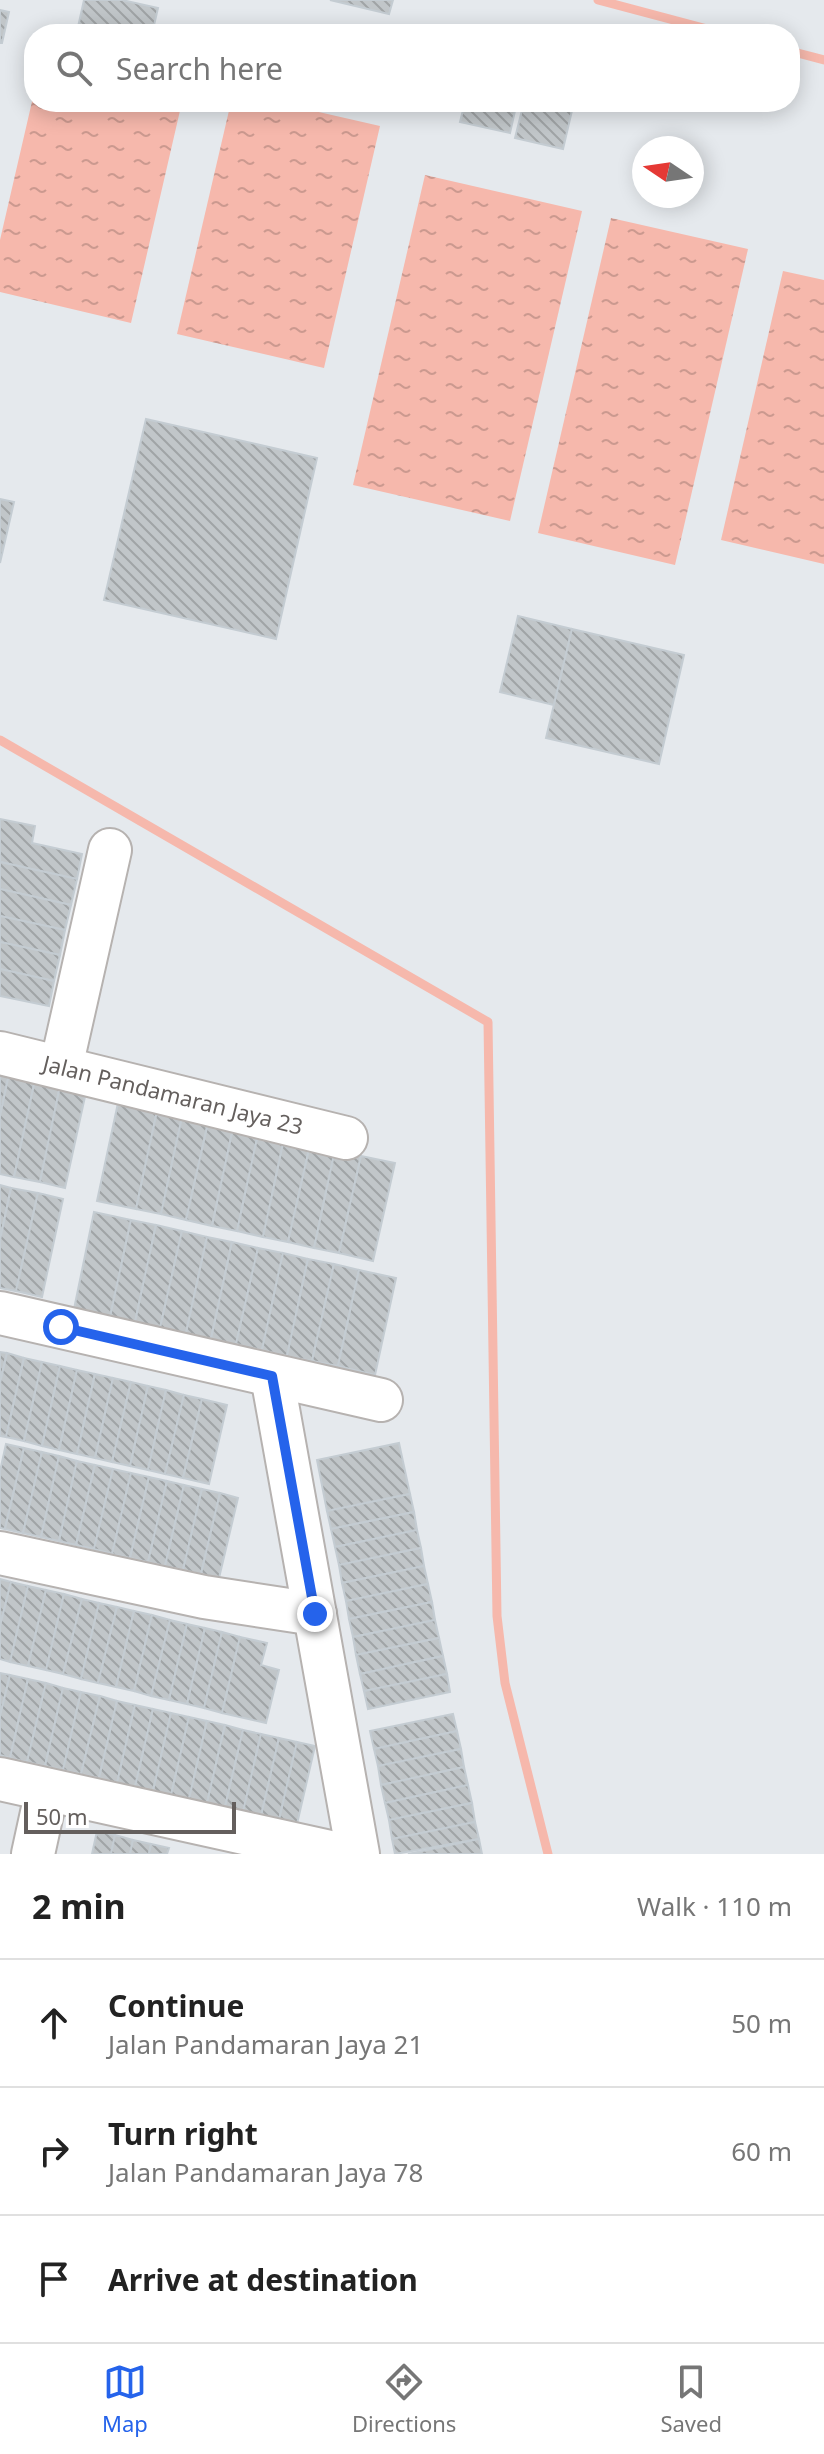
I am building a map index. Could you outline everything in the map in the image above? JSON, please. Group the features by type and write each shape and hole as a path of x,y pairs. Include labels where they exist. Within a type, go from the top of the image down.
{"street":[{"path":"61,1067 110,850"},
{"name":"Jalan Pandamaran Jaya 23","path":"0,1053 346,1138"},
{"path":"0,1313 381,1400"},
{"path":"272,1376 358,1854"},
{"path":"0,1553 204,1597 315,1614"},
{"path":"0,1779 339,1854"},
{"path":"33,1854 47,1790"}],"water":[{"path":"30,112 180,112 131,323 0,292 0,240"},
{"path":"229,112 319,112 380,126 324,368 177,334"},
{"path":"425,175 582,211 510,521 353,485"},
{"path":"611,218 748,249 675,565 538,533"},
{"path":"783,271 824,280 824,564 721,540"}],"building":[{"path":"84,0 122,0 158,8 154,24 79,24"},
{"path":"330,0 393,0 389,14"},
{"path":"0,10 9,12 2,43 0,43"},
{"path":"462,112 515,112 510,133 460,122"},
{"path":"522,112 572,112 563,149 515,138"},
{"path":"146,419 317,458 276,639 104,600"},
{"path":"0,499 14,502 0,563"},
{"path":"518,616 572,629 554,705 500,692"},
{"path":"572,629 684,655 659,764 546,738"},
{"path":"0,819 35,826 32,843 82,854 77,879 0,862"},
{"path":"0,862 77,879 71,905 0,889"},
{"path":"0,889 71,905 65,930 0,916"},
{"path":"0,916 65,930 60,955 0,942"},
{"path":"0,942 60,955 54,981 0,969"},
{"path":"0,969 54,981 49,1006 0,996"},
{"path":"0,1072 9,1074 0,1116"},
{"path":"9,1074 35,1080 14,1177 0,1174 0,1116"},
{"path":"35,1080 60,1086 40,1182 14,1177"},
{"path":"60,1086 86,1092 65,1188 40,1182"},
{"path":"118,1103 157,1111 136,1209 97,1201"},
{"path":"157,1111 182,1117 161,1214 136,1209"},
{"path":"182,1117 208,1123 186,1220 161,1214"},
{"path":"208,1123 233,1128 212,1226 186,1220"},
{"path":"233,1128 258,1134 237,1231 212,1226"},
{"path":"258,1134 284,1139 263,1237 237,1231"},
{"path":"284,1139 310,1145 288,1242 263,1237"},
{"path":"310,1145 335,1150 314,1248 288,1242"},
{"path":"335,1150 361,1156 339,1253 314,1248"},
{"path":"361,1156 395,1163 373,1261 339,1253"},
{"path":"0,1185 11,1188 0,1240"},
{"path":"11,1188 38,1193 16,1291 0,1288 0,1240"},
{"path":"38,1193 63,1199 42,1297 16,1291"},
{"path":"94,1212 131,1220 110,1317 74,1309"},
{"path":"131,1220 156,1225 135,1322 110,1317"},
{"path":"156,1225 182,1231 160,1328 135,1322"},
{"path":"182,1231 207,1237 186,1333 160,1328"},
{"path":"207,1237 232,1242 211,1339 186,1333"},
{"path":"232,1242 258,1248 236,1344 211,1339"},
{"path":"258,1248 283,1253 262,1350 236,1344"},
{"path":"283,1253 308,1259 287,1356 262,1350"},
{"path":"308,1259 334,1264 312,1361 287,1356"},
{"path":"334,1264 359,1270 338,1366 312,1361"},
{"path":"359,1270 396,1278 375,1375 338,1366"},
{"path":"0,1352 7,1353 0,1383"},
{"path":"7,1353 24,1358 6,1437 0,1436 0,1383"},
{"path":"24,1358 42,1362 24,1441 6,1437"},
{"path":"42,1362 60,1366 42,1446 24,1441"},
{"path":"60,1366 77,1370 59,1450 42,1446"},
{"path":"77,1370 95,1374 77,1454 59,1450"},
{"path":"95,1374 113,1378 95,1458 77,1454"},
{"path":"113,1378 131,1382 112,1462 95,1458"},
{"path":"131,1382 148,1386 130,1466 112,1462"},
{"path":"148,1386 166,1390 148,1470 130,1466"},
{"path":"166,1390 184,1395 165,1474 148,1470"},
{"path":"184,1395 202,1399 183,1478 165,1474"},
{"path":"202,1399 227,1405 209,1484 183,1478"},
{"path":"399,1443 410,1494 327,1511 317,1460"},
{"path":"6,1444 24,1448 5,1529 0,1528 0,1471"},
{"path":"24,1448 42,1452 23,1533 5,1529"},
{"path":"42,1452 59,1456 41,1537 23,1533"},
{"path":"59,1456 77,1461 59,1541 41,1537"},
{"path":"77,1461 95,1465 76,1545 59,1541"},
{"path":"95,1465 113,1469 94,1549 76,1545"},
{"path":"113,1469 131,1473 112,1554 94,1549"},
{"path":"131,1473 149,1477 130,1558 112,1554"},
{"path":"149,1477 167,1481 148,1562 130,1558"},
{"path":"167,1481 184,1485 165,1566 148,1562"},
{"path":"184,1485 202,1489 183,1570 165,1566"},
{"path":"202,1489 220,1493 201,1574 183,1570"},
{"path":"220,1493 238,1498 219,1578 201,1574"},
{"path":"410,1494 414,1512 331,1529 327,1511"},
{"path":"414,1512 417,1530 335,1547 331,1529"},
{"path":"417,1530 421,1548 339,1565 335,1547"},
{"path":"421,1548 424,1566 342,1583 339,1565"},
{"path":"424,1566 428,1584 346,1601 342,1583"},
{"path":"0,1579 11,1582 0,1626"},
{"path":"11,1582 28,1586 10,1662 0,1659 0,1626"},
{"path":"428,1584 432,1602 349,1619 346,1601"},
{"path":"28,1586 46,1590 28,1666 10,1662"},
{"path":"46,1590 64,1594 46,1670 28,1666"},
{"path":"64,1594 82,1599 63,1674 46,1670"},
{"path":"82,1599 99,1603 81,1679 63,1674"},
{"path":"432,1602 435,1620 353,1637 349,1619"},
{"path":"99,1603 117,1607 98,1683 81,1679"},
{"path":"117,1607 134,1611 116,1687 98,1683"},
{"path":"134,1611 152,1615 134,1691 116,1687"},
{"path":"152,1615 170,1620 151,1696 134,1691"},
{"path":"170,1620 187,1624 169,1700 151,1696"},
{"path":"435,1620 439,1638 356,1655 353,1637"},
{"path":"187,1624 205,1628 187,1704 169,1700"},
{"path":"205,1628 222,1632 204,1708 187,1704"},
{"path":"222,1632 240,1637 222,1713 204,1708"},
{"path":"240,1637 267,1643 261,1665 279,1670 266,1723 222,1713"},
{"path":"439,1638 443,1656 360,1674 356,1655"},
{"path":"443,1656 447,1674 364,1691 360,1674"},
{"path":"0,1673 10,1675 0,1716"},
{"path":"447,1674 450,1692 368,1709 364,1691"},
{"path":"10,1675 28,1679 10,1758 0,1755 0,1716"},
{"path":"28,1679 46,1683 27,1762 10,1758"},
{"path":"46,1683 63,1688 45,1766 27,1762"},
{"path":"63,1688 81,1692 63,1770 45,1766"},
{"path":"81,1692 100,1696 81,1774 63,1770"},
{"path":"100,1696 117,1701 99,1778 81,1774"},
{"path":"117,1701 135,1705 117,1783 99,1778"},
{"path":"135,1705 153,1709 135,1787 117,1783"},
{"path":"153,1709 171,1713 153,1791 135,1787"},
{"path":"171,1713 189,1717 171,1795 153,1791"},
{"path":"453,1714 457,1731 374,1749 370,1731"},
{"path":"189,1717 207,1721 189,1799 171,1795"},
{"path":"207,1721 225,1725 207,1803 189,1799"},
{"path":"225,1725 243,1730 225,1807 207,1803"},
{"path":"243,1730 261,1734 243,1812 225,1807"},
{"path":"457,1731 461,1749 378,1766 374,1749"},
{"path":"261,1734 279,1738 261,1816 243,1812"},
{"path":"279,1738 297,1742 279,1820 261,1816"},
{"path":"297,1742 315,1746 297,1824 279,1820"},
{"path":"461,1749 464,1767 381,1785 378,1766"},
{"path":"464,1767 468,1785 385,1803 381,1785"},
{"path":"468,1785 472,1803 389,1820 385,1803"},
{"path":"472,1803 475,1822 392,1839 389,1820"},
{"path":"475,1822 479,1839 395,1854 392,1839"},
{"path":"97,1831 115,1835 111,1854 92,1854"},
{"path":"115,1835 133,1840 130,1854 111,1854"},
{"path":"479,1839 482,1854 408,1854"},
{"path":"133,1840 151,1844 149,1854 130,1854"},
{"path":"151,1844 169,1848 167,1854 149,1854"}],"waterway":[{"path":"598,0 688,24"},
{"path":"800,54 824,60"},
{"path":"0,740 488,1022 497,1616 505,1683 548,1854"}],"route":[{"path":"61,1327 272,1376 315,1614"}]}
